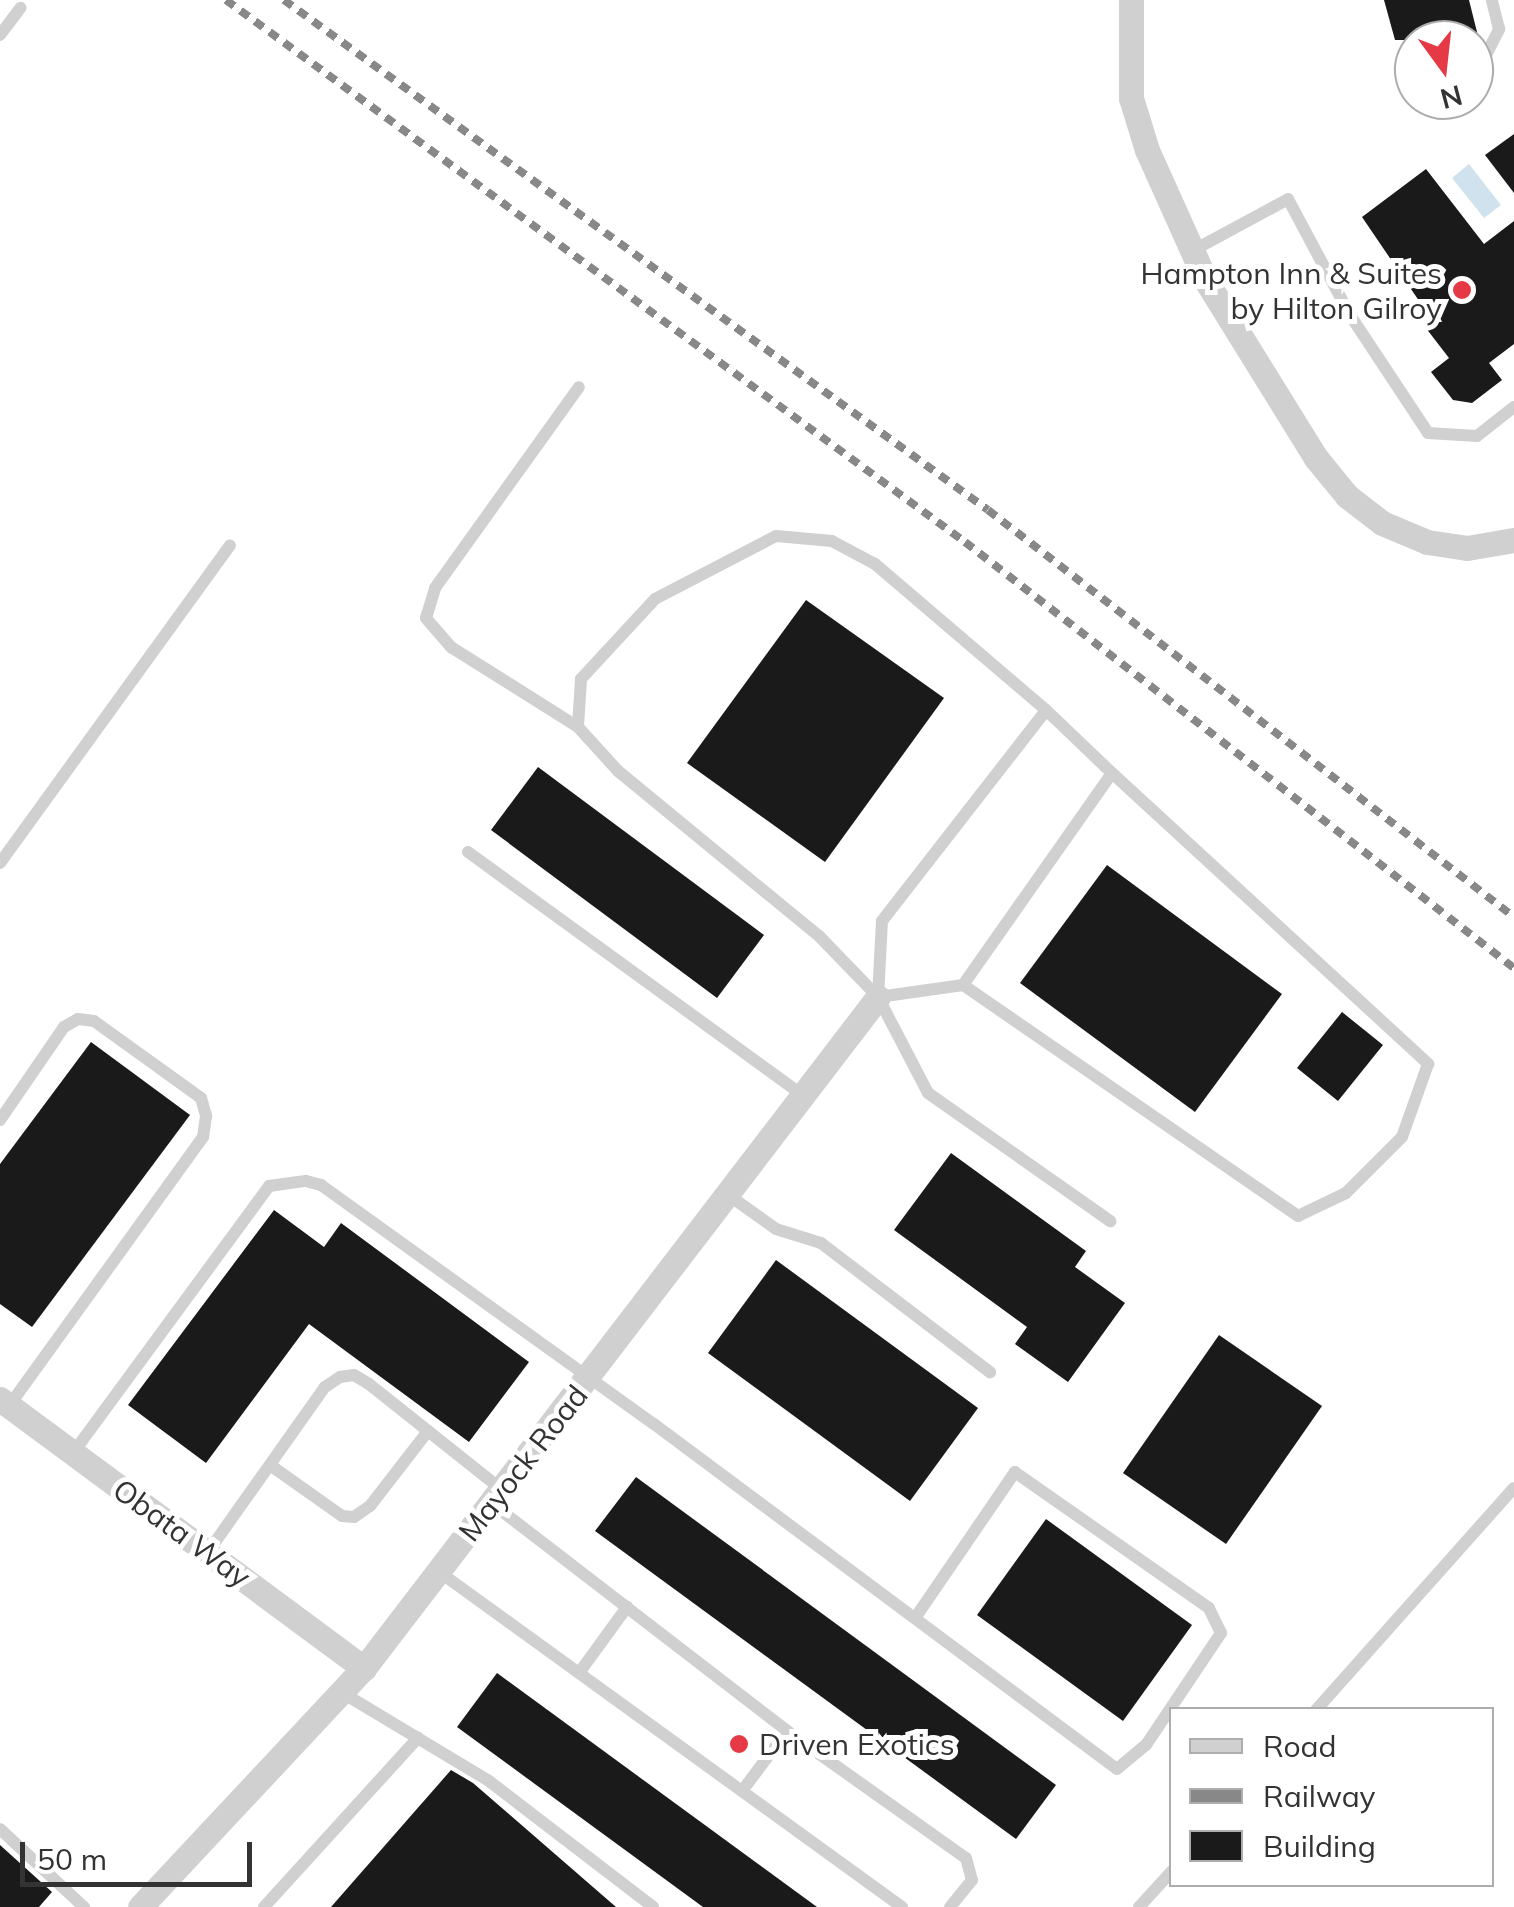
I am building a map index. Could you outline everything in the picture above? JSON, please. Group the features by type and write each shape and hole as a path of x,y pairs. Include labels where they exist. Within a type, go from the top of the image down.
{"street":[{"path":"1132,0 1131,98 1192,251 1241,344 1347,496 1382,524 1427,542 1467,548 1514,540"},
{"name":"Mayock Road","path":"143,1906 364,1668 590,1378 878,997"},
{"name":"Obata Way","path":"4,1402 364,1668"}],"lane":[{"path":"1492,0 1499,30 1494,40"},
{"path":"0,35 20,8"},
{"path":"1192,251 1288,199 1350,315 1428,433 1476,436 1514,408"},
{"path":"579,387 435,588 426,618 451,647 578,727 618,771 792,912 878,997 928,1093 1110,1221"},
{"path":"578,727 581,679 656,599 776,536 832,542 875,564 1046,710 1428,1064 1402,1137 1346,1193 1298,1216 964,984 878,997"},
{"path":"0,863 230,544"},
{"path":"878,997 882,921 1046,710"},
{"path":"964,984 1112,773"},
{"path":"468,852 805,1097"},
{"path":"0,1120 64,1027 78,1019 94,1021 201,1098 206,1116 203,1137 4,1402"},
{"path":"73,1453 269,1186 288,1179 321,1185 590,1378 1117,1769 1146,1745 1169,1711"},
{"path":"726,1194 776,1229 821,1243 990,1372"},
{"path":"208,1552 325,1387 354,1374 428,1431 496,1496 626,1608 788,1731 966,1858 972,1880 950,1907"},
{"path":"270,1465 342,1516 354,1518 428,1431"},
{"path":"915,1618 1015,1472 1209,1608 1222,1633 1172,1707"},
{"path":"1319,1707 1514,1488"},
{"path":"438,1570 902,1907"},
{"path":"579,1673 626,1608"},
{"path":"341,1692 489,1780 653,1907"},
{"path":"742,1791 788,1731"},
{"path":"264,1907 418,1738"},
{"path":"0,1828 84,1907"},
{"path":"1140,1907 1169,1874"}],"water":[{"path":"1469,164 1501,205 1484,218 1452,178"}],"building":[{"path":"1384,0 1469,0 1474,20 1394,20 1394,36"},
{"path":"1514,134 1514,193 1485,155"},
{"name":"Hampton Inn & Suites by Hilton Gilroy","path":"1426,169 1484,244 1514,221 1514,344 1489,363 1502,380 1472,403 1453,400 1431,372 1449,358 1422,323 1430,317 1362,217"},
{"path":"806,600 944,698 825,862 687,763"},
{"path":"538,767 764,935 717,998 491,830"},
{"path":"1107,865 1282,994 1195,1112 1020,983"},
{"path":"1342,1012 1383,1045 1338,1101 1297,1068"},
{"path":"91,1042 190,1115 32,1327 0,1304 0,1164"},
{"path":"951,1153 1086,1251 1075,1267 1125,1303 1068,1382 1015,1344 1027,1327 894,1230"},
{"path":"274,1210 324,1247 341,1223 529,1362 469,1442 309,1324 206,1463 128,1405"},
{"path":"776,1260 978,1408 910,1501 708,1353"},
{"path":"1219,1335 1322,1406 1226,1544 1123,1473"},
{"path":"636,1477 1056,1785 1016,1839 595,1531"},
{"path":"1046,1519 1192,1625 1123,1721 977,1615"},
{"path":"497,1673 817,1907 703,1907 457,1727"},
{"path":"451,1770 473,1783 616,1907 331,1907"},
{"path":"0,1845 52,1892 39,1907 0,1907"}],"railway":[{"path":"226,0 965,542 1514,968"},
{"path":"284,0 988,510 1514,917"}],"place":[{"name":"Hampton Inn & Suites by Hilton Gilroy","path":"1462,290"},
{"name":"Driven Exotics","path":"739,1744"}]}
